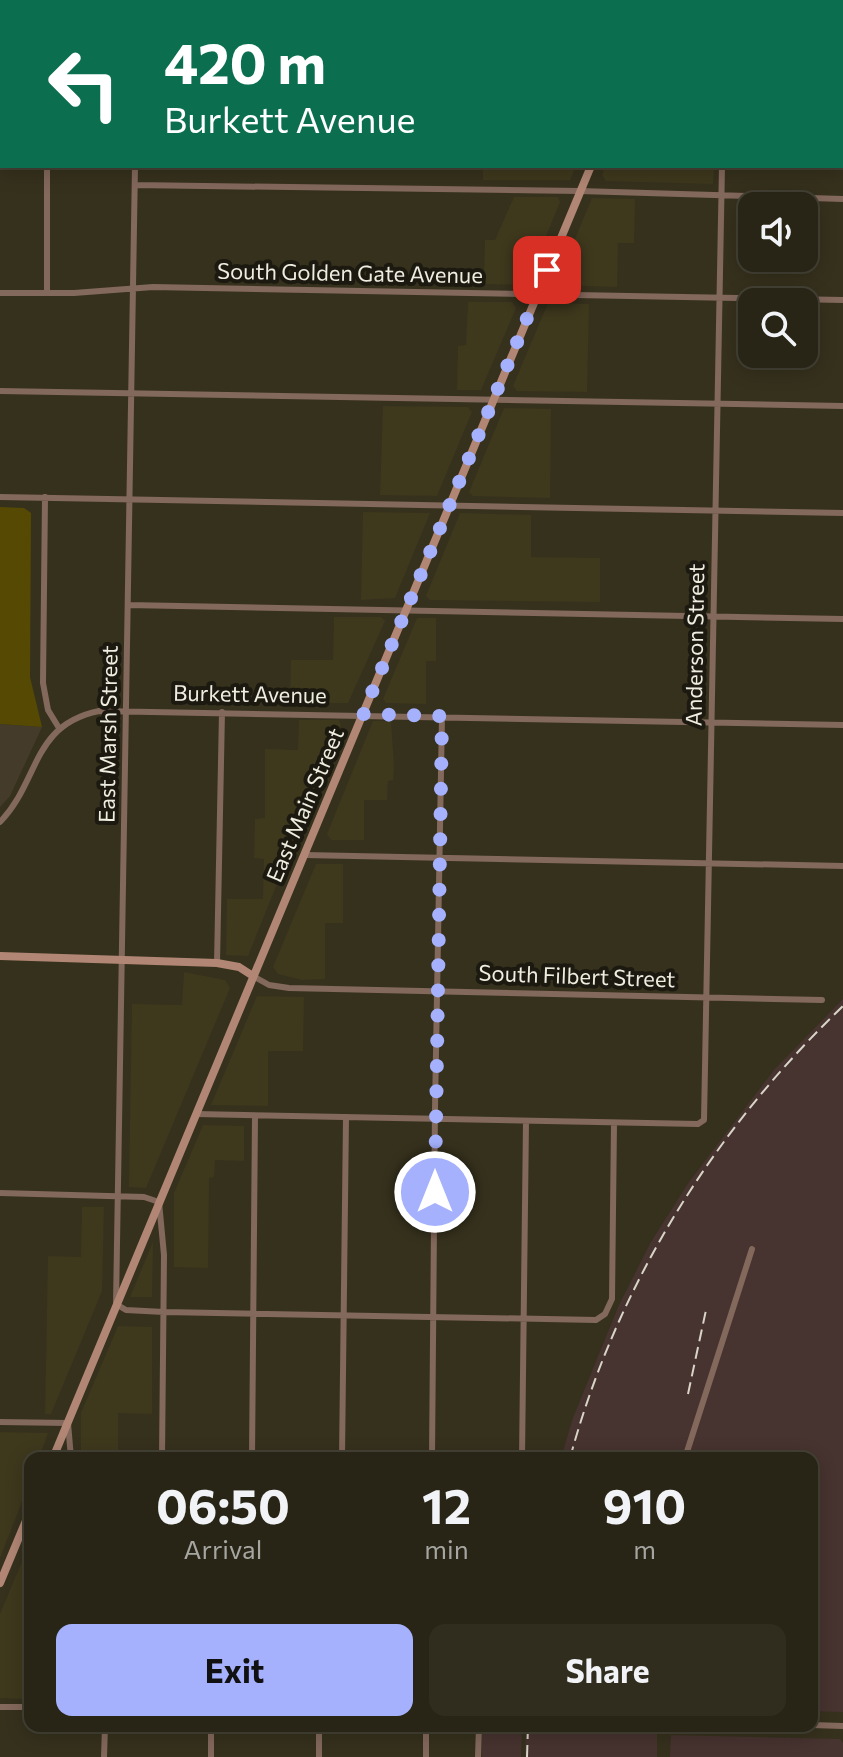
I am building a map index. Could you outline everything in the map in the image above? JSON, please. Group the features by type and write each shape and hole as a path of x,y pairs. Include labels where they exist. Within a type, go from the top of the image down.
{"main road":[{"name":"East Main Street","path":"56,1452 590,168"},
{"name":"South Filbert Street","path":"0,956 217,963 239,967 253,976"},
{"path":"0,1583 24,1525"}],"street":[{"path":"47,168 47,293"},
{"name":"East Marsh Street","path":"116,1304 135,168"},
{"name":"Anderson Street","path":"614,1123 702,1124 704,1120 722,168"},
{"path":"135,185 580,191 843,199"},
{"name":"South Golden Gate Avenue","path":"0,293 133,287 843,300"},
{"path":"0,391 843,406"},
{"path":"0,497 843,513"},
{"path":"0,822 11,808 39,752 59,728 48,710 43,683 45,497"},
{"path":"128,605 843,619"},
{"name":"Burkett Avenue","path":"59,728 90,713 126,710 843,725"},
{"path":"217,963 222,712"},
{"path":"432,1452 442,716"},
{"path":"305,855 843,866"},
{"name":"South Filbert Street","path":"253,976 269,985 289,988 822,1000"},
{"path":"116,1304 126,1310 164,1312 596,1320 605,1314 612,1299 614,1123 196,1114"},
{"path":"252,1452 255,1116"},
{"path":"342,1452 346,1117"},
{"path":"522,1452 526,1121"},
{"path":"0,1193 144,1197 159,1202 164,1255 162,1452"},
{"path":"687,1452 752,1249"},
{"path":"0,1422 68,1423 70,1452"},
{"path":"0,1707 24,1707"},
{"path":"818,1725 843,1726"},
{"path":"104,1757 105,1732"},
{"path":"211,1732 211,1757"},
{"path":"319,1732 319,1757"},
{"path":"426,1732 426,1757"},
{"path":"478,1757 479,1732"}],"shaded area":[{"path":"483,168 575,168 570,180 483,180"},
{"path":"605,168 714,168 713,184 606,181 602,175"},
{"path":"514,197 558,197 560,202 526,285 484,284 485,240 495,240"},
{"path":"592,198 635,199 634,243 618,243 617,287 562,285 558,280"},
{"path":"468,302 512,302 516,308 481,390 457,390 458,346 466,345"},
{"path":"548,303 589,304 587,392 517,391 513,386"},
{"path":"383,406 468,407 472,412 437,496 380,495"},
{"path":"504,408 551,409 550,498 473,496 469,492"},
{"path":"0,507 24,508 31,513 30,677 42,727 0,724"},
{"path":"363,512 430,513 395,598 361,600"},
{"path":"460,513 531,515 531,557 600,558 600,602 430,600 426,596"},
{"path":"334,617 381,617 385,621 348,703 290,703 291,660 333,660"},
{"path":"417,618 436,618 436,661 426,661 426,704 386,703 383,699"},
{"path":"299,720 339,720 341,725 248,956 226,955 227,899 263,899 264,859 254,858 255,819 265,818 265,749 298,750"},
{"path":"373,721 391,721 394,766 393,780 388,781 387,800 364,800 364,840 331,840 327,834"},
{"path":"0,724 42,727 10,796 0,807"},
{"path":"316,864 343,864 343,923 325,923 325,979 302,980 278,974 273,967"},
{"path":"184,972 225,980 230,988 146,1188 129,1187 132,1004 182,1005"},
{"path":"257,996 304,997 303,1051 268,1051 268,1106 211,1105"},
{"path":"843,999 843,1712 818,1711 818,1452 563,1452 573,1418 619,1305 651,1242 689,1182 774,1070"},
{"path":"203,1125 244,1126 244,1161 215,1160 214,1177 209,1178 208,1268 174,1267 174,1193"},
{"path":"82,1207 104,1207 102,1291 51,1414 45,1414 48,1256 81,1257"},
{"path":"153,1242 152,1297 130,1297"},
{"path":"118,1326 152,1327 152,1414 118,1413 118,1452 81,1452 81,1413"},
{"path":"0,1432 48,1433 41,1452 24,1452 24,1496 0,1558"},
{"path":"24,1556 24,1699 0,1698 0,1614"},
{"path":"482,1732 522,1732 521,1757 482,1757"},
{"path":"526,1732 657,1732 657,1757 525,1757"},
{"path":"671,1735 840,1739 843,1757 670,1757"}],"railway":[{"path":"572,1452 614,1332 676,1214 712,1158 753,1105 796,1054 843,1006"},
{"path":"688,1394 706,1310"},
{"path":"527,1757 528,1732"}],"route":[{"path":"435,1192 442,716 363,714 547,270"}]}
